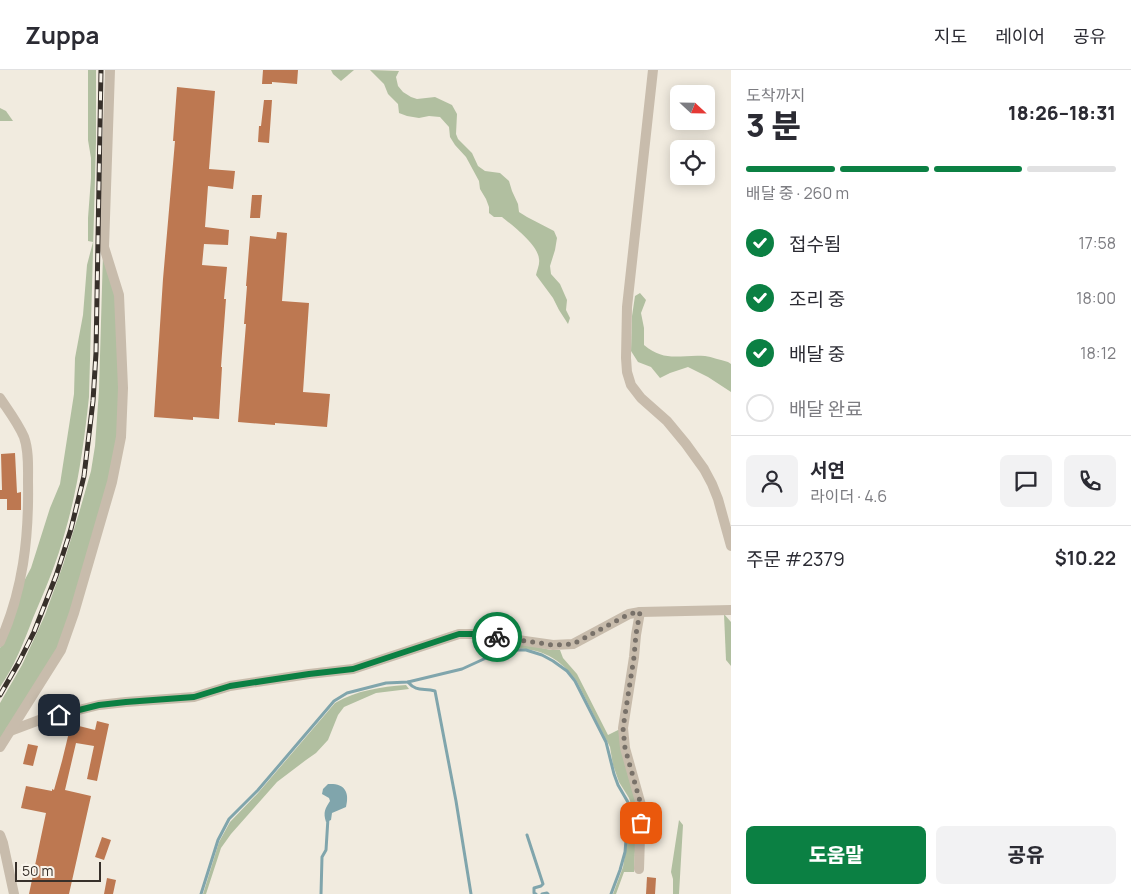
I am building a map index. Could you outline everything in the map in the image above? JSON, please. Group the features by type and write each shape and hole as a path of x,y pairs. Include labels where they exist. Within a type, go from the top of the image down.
{"street":[{"path":"0,747 61,650 74,613 112,482 122,437 124,388 119,295 104,248 110,70"},
{"path":"653,70 627,307 627,372 631,385 641,398 667,421 704,469 718,499 731,546"},
{"path":"0,398 24,437 28,452 28,497 26,550 12,613 0,642"},
{"path":"10,731 42,719 99,705 194,697 230,686 353,669 459,634 477,634 553,645 573,644 629,614 669,610 731,610"},
{"path":"638,869 641,805 625,748 623,728 640,612"},
{"path":"0,835 4,843 14,894"}],"green space":[{"path":"88,70 96,70 96,141 89,397 83,448 74,499 58,554 22,645 0,687 0,648 11,623 22,585 31,568 50,508 60,484 74,394 75,358 83,315 87,265 93,242 88,241 91,158 88,140"},
{"path":"331,70 354,70 341,81"},
{"path":"370,70 399,71 396,77 398,86 403,92 417,99 435,97 452,105 457,114 456,134 458,139 472,153 478,166 485,171 500,173 509,181 518,204 519,212 554,231 557,238 550,266 551,274 560,284 567,300 566,310 570,318 568,324 553,298 536,275 539,265 538,254 524,236 502,217 494,217 489,213 489,207 480,189 479,181 466,157 450,137 449,127 440,117 429,116 419,118 399,113 398,104 388,94 384,84"},
{"path":"0,108 6,111 13,121 0,121"},
{"path":"103,253 117,295 119,437 109,483 59,649 0,740 0,703 22,665 45,615 63,565 91,471 95,446 99,390"},
{"path":"640,293 646,300 641,313 644,328 644,345 652,351 666,356 705,356 728,362 731,364 731,392 688,367 660,378 651,367 638,362 631,351 632,316 635,296"},
{"path":"724,614 731,622 731,666 726,660"},
{"path":"505,640 551,650 560,650 563,658 577,674 608,735 620,729 637,809 634,872 624,872 616,894 613,894 623,867 630,825 631,804 619,782 613,765 610,747 576,680 568,670 551,657 533,650 500,648"},
{"path":"406,685 409,689 376,693 344,707 338,715 328,740 316,753 277,782 231,834 221,848 206,894 203,894 219,842 230,822 258,793 335,703 369,690"},
{"path":"679,820 683,825 679,894 673,894 671,872"}],"water":[{"path":"328,784 342,787 346,792 347,801 346,807 332,813 331,820 326,822 325,811 330,801 329,798 322,794 323,789"}],"building":[{"path":"263,70 298,70 297,84 272,82 272,84 262,84"},
{"path":"177,87 215,91 209,169 235,171 233,189 208,186 205,227 229,230 228,245 204,244 202,265 227,267 219,419 193,417 193,420 154,417 175,141 173,141"},
{"path":"264,100 272,100 269,143 258,142"},
{"path":"252,195 262,195 260,218 250,218"},
{"path":"277,232 287,233 282,301 309,303 303,392 330,394 327,427 238,422 246,324 244,324 250,236 276,239"},
{"path":"15,453 17,493 21,492 21,510 7,510 7,499 0,499 0,490 2,490 1,454"},
{"path":"97,721 109,724 97,781 87,779 94,746 76,743 65,790 91,796 69,894 29,894 46,813 21,808 26,786 54,790 71,724 95,730"},
{"path":"28,744 38,746 33,766 23,764"},
{"path":"102,837 111,840 104,860 95,857"},
{"path":"647,877 656,878 655,894 646,894"},
{"path":"107,878 116,880 113,894 104,894"}],"waterway":[{"path":"201,894 218,840 229,819 258,790 334,701 347,693 386,683 408,682 462,669 497,653 512,650 526,650 542,655 567,671 575,681 606,742 618,785 629,804 625,852 611,894"},
{"path":"408,682 417,688 435,691 471,894"},
{"path":"321,894 322,857 326,850 328,818"},
{"path":"527,835 543,884 534,888 534,893 536,894"},
{"path":"542,894 548,894"}],"railway":[{"path":"0,695 34,632 56,576 71,529 84,476 93,401 96,353 101,70"}],"way so far":[{"path":"497,637 553,645 573,644 629,614 640,612 623,728 625,748 641,805 641,823"}],"route":[{"path":"59,715 99,705 194,697 230,686 353,669 459,634 497,637"}]}
